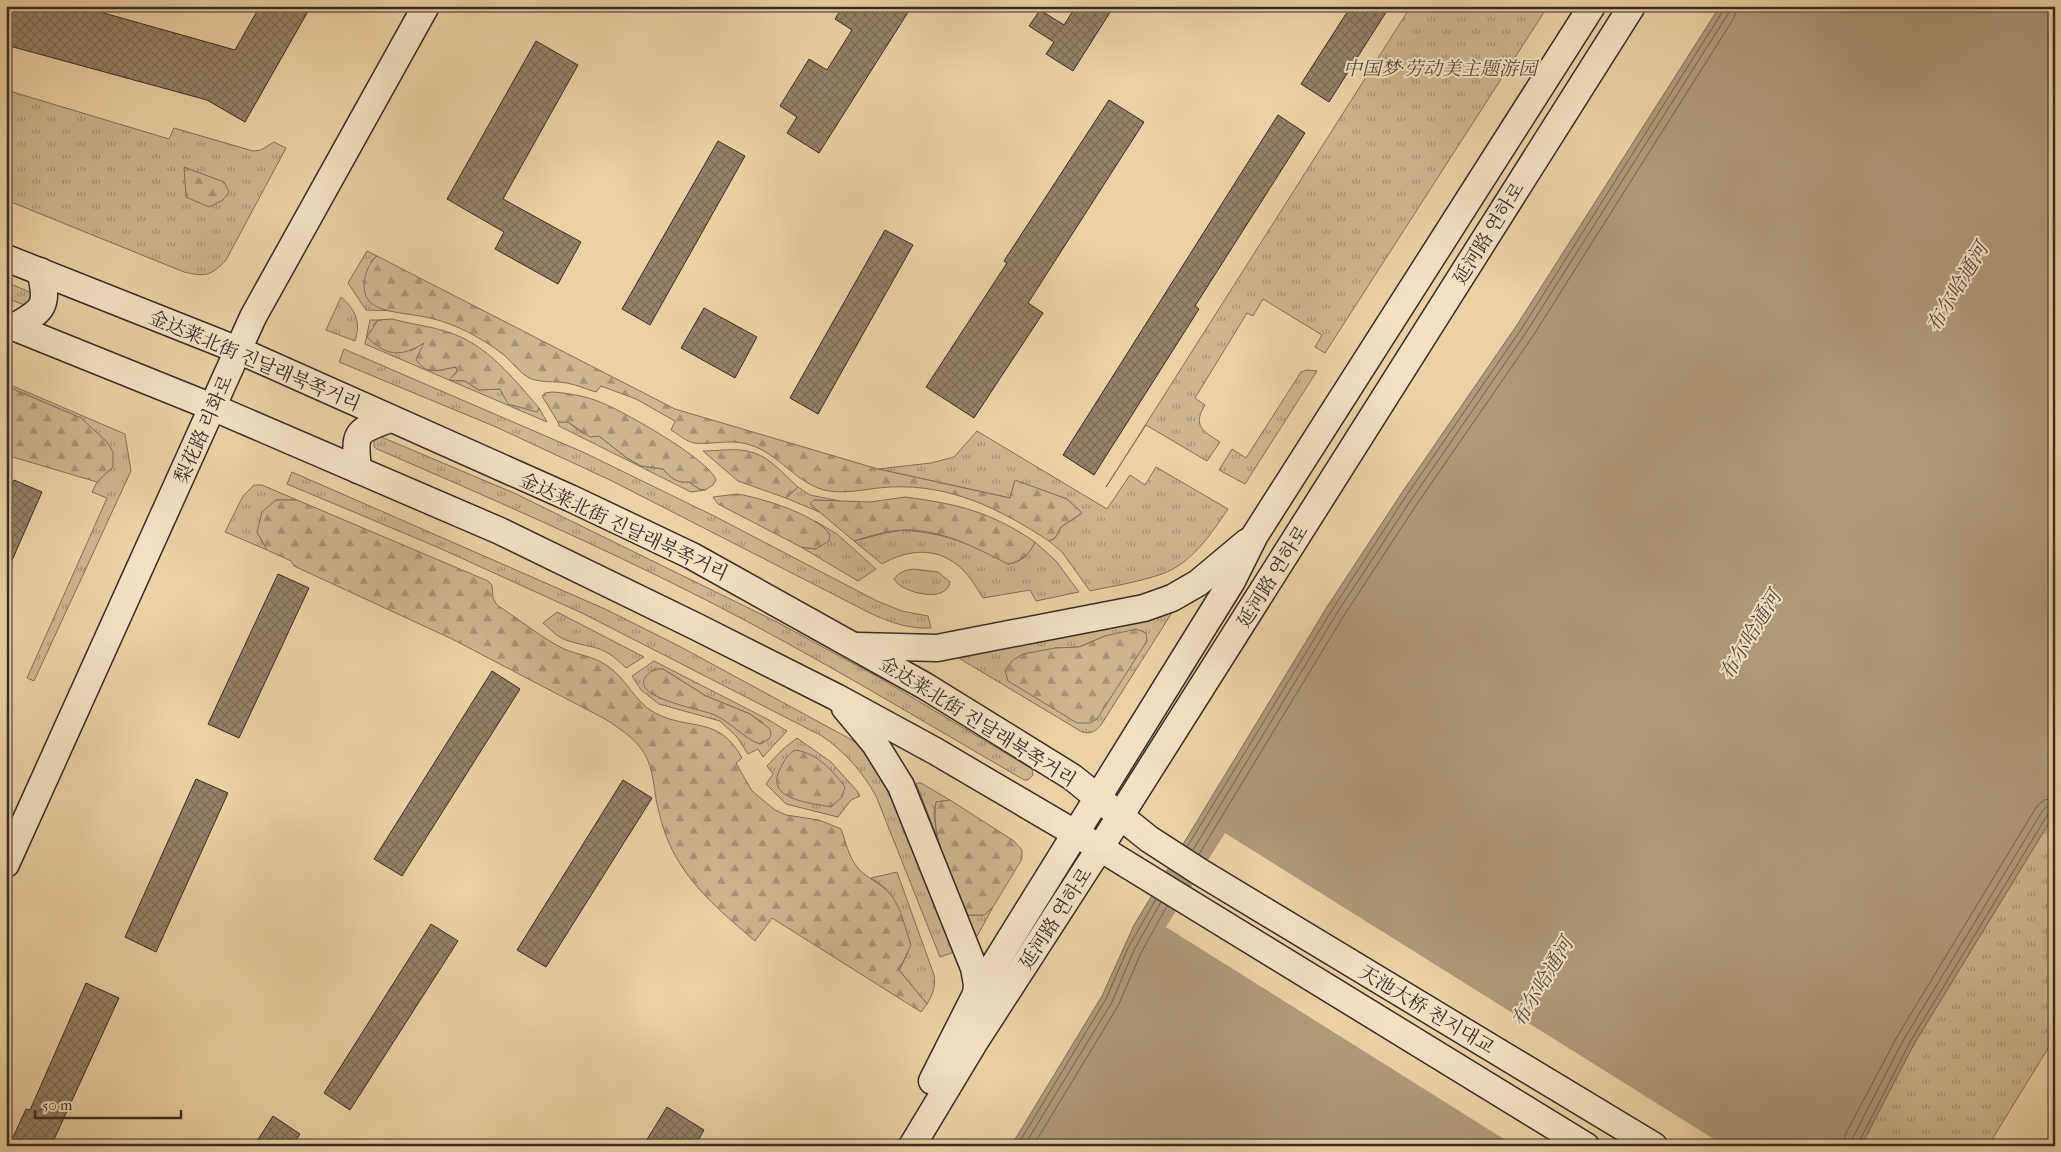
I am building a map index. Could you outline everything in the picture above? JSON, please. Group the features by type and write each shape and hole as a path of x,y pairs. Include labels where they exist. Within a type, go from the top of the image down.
{"main road":[{"name":"梨花路 리화로","path":"6,864 260,304 426,6"},
{"name":"延河路 연하로","path":"894,1146 944,1060 976,994 1232,581 1255,535 1592,6"},
{"name":"延河路 연하로","path":"912,1146 974,1043 1100,848 1632,6"},
{"name":"金达莱北街 진달래북쪽거리","path":"6,258 238,350 570,498 692,556 925,686 1056,767 1149,839 1200,872"},
{"path":"10,325 34,316 43,306 45,292 40,271"},
{"path":"10,325 212,407 500,531 836,697 906,734 1100,848"},
{"path":"358,470 355,448 357,437 362,429 390,419"},
{"path":"855,646 937,648 1144,608 1172,598 1198,583 1255,535"},
{"path":"836,697 875,744 901,786 974,968 977,985 976,994"},
{"name":"天池大桥 천지대교","path":"1100,848 1586,1146"},
{"name":"天池大桥 천지대교","path":"1200,872 1654,1146"}],"green space":[{"name":"中国梦·劳动美主题游园","path":"1411,6 1548,6 1325,353 1315,347 1322,335 1263,299 1253,316 1247,313 1195,398 1205,405 1199,418 1201,427 1220,442 1207,461 1146,425 1106,487"},
{"path":"6,90 169,139 174,128 253,151 261,150 274,142 286,148 226,260 207,274 191,274 6,200"},
{"path":"184,167 224,182 229,192 223,200 209,207 186,197"},
{"path":"367,251 377,256 371,261 384,309 396,311 366,310 348,283"},
{"path":"377,256 675,409 878,469 1010,498 1015,480 1067,499 1082,513 1061,527 1055,538 1049,541 993,509 954,494 912,487 890,487 844,492 829,491 807,483 769,454 747,444 734,442 700,443 685,440 671,430 675,421 636,399 601,386 596,392 567,383 533,380 522,373 496,349 478,337 459,328 430,318 390,311 376,306 367,298 364,285 366,272"},
{"path":"6,282 32,293 35,297 27,306 6,298"},
{"path":"341,297 356,317 357,334 355,341 326,330"},
{"path":"392,319 448,332 475,345 488,354 509,374 539,408 537,412 508,404 500,389 479,390 465,381 449,380 457,372 456,367 438,370 424,368 416,359 424,343 408,351 394,353 374,344 367,337 378,320"},
{"path":"370,320 378,320 373,325 411,351 425,342 430,371 456,367 457,371 450,380 465,381 479,390 500,389 537,412 539,408 547,422 365,344"},
{"path":"344,349 585,453 716,517 877,601 902,611 928,616 931,628 901,625 872,614 612,481 496,427 339,362"},
{"path":"1307,370 1317,371 1245,484 1219,470 1232,449 1246,458 1301,372"},
{"path":"6,383 125,434 131,471 34,681 27,678 107,498 92,492 97,482 112,467 81,418 6,386"},
{"path":"6,386 81,418 107,442 113,452 113,467 97,482 6,455"},
{"path":"552,392 588,398 627,415 683,449 710,471 716,480 713,485 705,490 699,489 689,482 681,482 674,479 663,469 641,466 627,458 599,436 590,437 568,422 558,422 542,396 545,393"},
{"path":"558,422 568,422 582,433 599,436 627,458 641,466 663,469 674,479 681,482 689,482 699,489 705,490 691,492 559,426"},
{"path":"977,431 1107,509 1130,475 1145,485 1156,467 1228,509 1200,547 1183,563 1173,569 1144,579 1090,591 1062,552 1049,541 1055,538 1061,527 1082,513 1067,499 1015,481 1010,498 878,469 931,463 954,457"},
{"path":"379,436 514,493 775,621 878,677 1032,769 1033,775 1028,780 1024,780 826,665 746,621 625,560 377,449 374,447 374,442"},
{"path":"735,450 748,451 760,455 772,463 798,487 786,498 738,481 703,451"},
{"path":"292,472 605,609 679,646 852,740 862,748 890,791 954,952 940,957 871,787 846,755 822,736 584,614 437,547 287,484"},
{"path":"254,485 262,485 297,500 276,500 257,532 267,550 225,532 243,496"},
{"path":"798,487 810,495 840,501 814,500 810,504 819,512 786,498"},
{"path":"737,494 773,503 812,520 830,534 829,541 816,549 801,547 718,504 713,497"},
{"path":"905,497 958,506 989,516 1035,542 1024,557 1008,564 957,540 931,532 903,530 878,534 854,541 810,504 814,500 870,502"},
{"path":"276,500 297,500 488,581 492,585 493,598 497,605 564,649 606,665 619,676 648,709 680,722 703,726 723,735 733,744 742,758 736,763 752,791 775,810 786,815 819,820 841,829 855,864 891,895 901,913 911,945 899,970 927,1004 921,1012 772,918 755,941 702,892 676,857 661,822 648,761 636,742 605,719 452,639 294,566 291,561 267,550 257,532 262,512"},
{"path":"815,521 837,534 876,569 858,581 801,547 816,549 824,527"},
{"path":"903,530 946,537 981,550 1008,564 1024,557 1035,542 1056,561 1079,592 1036,601 1030,590 983,598 965,572 943,556 923,552 912,553 902,555 882,564 854,541"},
{"path":"914,569 938,572 950,582 947,589 941,593 924,594 905,588 894,579 902,572"},
{"path":"1173,611 1101,725 1090,733 1082,732 957,657","holes":["1105,636 1147,641 1140,650 1055,648 1079,647"]},
{"path":"557,612 644,657 626,668 610,654 598,648 563,639 543,623"},
{"path":"1136,629 1146,633 1147,641 1097,719 1090,723 1077,723 1008,681 1005,670 1013,660 1023,654 1055,648 1079,647 1105,636"},
{"path":"654,661 787,731 763,757 758,749 748,754 737,737 720,721 659,704 641,690 632,676","holes":["663,669 706,696 750,714 762,722 769,739 760,744 718,716 659,698"]},
{"path":"655,669 663,669 706,696 750,714 770,729 771,735 769,739 760,744 715,715 664,700 652,693 644,686 645,678"},
{"path":"797,738 831,762 860,796 851,800 838,817 786,804 766,784 773,774 767,766 783,749"},
{"path":"795,750 810,755 824,764 845,787 842,797 831,807 793,798 779,788 777,781 779,771 789,754"},
{"path":"916,783 921,783 950,800 936,802 934,813 937,837"},
{"path":"950,800 1014,841 1022,850 1022,859 993,907 984,915 968,915 944,860 936,830 936,802"},
{"path":"2055,813 2055,1037 1988,1146 1861,1146 1914,1044"},
{"path":"897,872 934,975 934,990 927,1004 899,970 908,953 892,896 884,887 871,878"},
{"path":"993,907 975,940 968,915 984,915"}],"water":[{"name":"布尔哈通河","path":"1720,6 2055,6 2055,813 1914,1044 1861,1146 1011,1146 1102,996 1134,925 1327,607 1401,494 1517,325"}],"pier":[{"path":"1225,833 1725,1146 1515,1146 1166,927"}],"building":[{"path":"6,6 79,6 235,50 260,6 311,6 245,122 207,100 6,45"},
{"path":"843,6 912,6 819,153 787,133 797,117 780,106 809,59 827,70 852,30 835,19"},
{"path":"1076,6 1114,6 1073,71 1046,54 1054,42 1029,26 1040,10 1064,25"},
{"path":"1351,6 1390,6 1329,102 1301,84"},
{"path":"536,41 578,65 503,199 581,242 558,284 495,249 504,232 447,199"},
{"path":"1109,100 1144,122 1028,303 1043,313 974,418 926,387 1007,263 1004,261"},
{"path":"1278,115 1305,133 1195,306 1199,309 1094,475 1063,455"},
{"path":"718,141 745,156 650,325 622,309"},
{"path":"885,230 913,245 818,414 790,398"},
{"path":"704,308 757,337 735,378 681,348"},
{"path":"14,480 42,492 6,574 6,499"},
{"path":"278,574 309,588 239,738 208,724"},
{"path":"492,671 520,689 402,876 374,859"},
{"path":"196,779 228,793 156,952 125,937"},
{"path":"623,780 652,798 546,967 517,950"},
{"path":"431,924 458,941 350,1110 324,1093"},
{"path":"86,983 119,998 51,1146 9,1146 26,1109 30,1110"},
{"path":"667,1107 704,1130 695,1146 643,1146"},
{"path":"273,1116 300,1134 292,1146 254,1146"}]}
